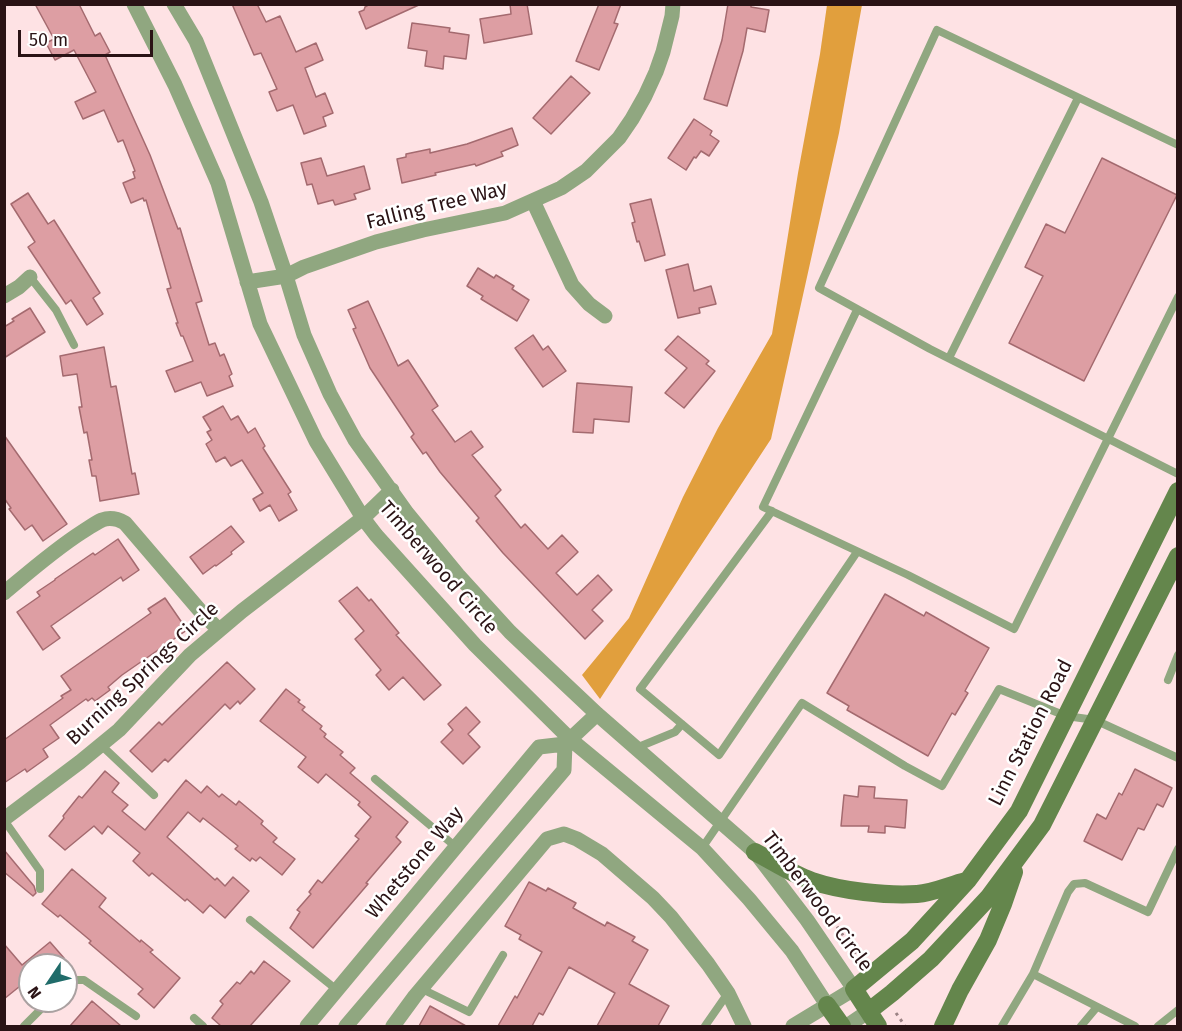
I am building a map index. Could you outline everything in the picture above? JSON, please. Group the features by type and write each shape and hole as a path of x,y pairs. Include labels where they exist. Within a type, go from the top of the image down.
{"street":[{"name":"Timberwood Circle","path":"134,4 175,85 218,183 261,324 316,441 363,518 376,536 475,645 567,741 702,848 792,951 842,1026"},
{"name":"Timberwood Circle","path":"174,4 195,41 261,202 304,335 330,394 355,440 407,513 465,583 518,639 597,714 755,852 807,920 874,1019"},
{"name":"Falling Tree Way","path":"247,282 286,276 304,267 376,242 505,213 561,188 585,171 619,138 632,118 656,72 663,52 673,4"},
{"path":"533,201 572,285 589,304 605,316"},
{"path":"4,296 30,277"},
{"name":"Burning Springs Circle","path":"4,819 101,745 190,655 363,518 392,490"},
{"name":"Linn Station Road","path":"854,989 912,941 968,880 1019,811 1178,491"},
{"path":"4,593 72,539 102,520 118,519 125,523 219,630"},
{"path":"847,1026 874,1019 892,993 930,958 988,898 1042,825 1178,556"},
{"path":"346,1026 564,770 567,741 597,714"},
{"name":"Whetstone Way","path":"307,1026 539,747 567,741"},
{"path":"393,1026 415,996 547,839 564,834 602,854 653,898 671,917 728,993 744,1026"},
{"path":"755,852 813,881 848,890 919,894 968,880"},
{"path":"943,1026 988,940 1018,859"},
{"path":"794,1026 854,989"}],"lane":[{"path":"1178,145 937,30 819,288 949,358 1178,474"},
{"path":"949,358 1078,98"},
{"path":"30,277 56,310 74,345"},
{"path":"857,310 763,507 908,575 1014,629 1178,297"},
{"path":"772,511 640,689 719,756 857,552"},
{"path":"1168,680 1178,655"},
{"path":"702,848 802,702 905,766 942,786 999,688 1066,716 1095,720 1178,758"},
{"path":"636,748 675,732 682,724"},
{"path":"101,745 154,795"},
{"path":"375,779 456,847"},
{"path":"4,819 40,871 40,889"},
{"path":"1002,1026 1033,974 1068,892 1074,884 1085,883 1148,912 1178,849"},
{"path":"250,920 337,990"},
{"path":"422,990 469,1012 503,955"},
{"path":"1033,974 1135,1026"},
{"path":"78,980 84,980 136,1016"},
{"path":"705,1026 728,993"},
{"path":"1081,1026 1097,1007"},
{"path":"1161,1025 1178,1010"},
{"path":"24,1026 37,1013"},
{"path":"194,1018 203,1026"}],"path":[{"path":"818,899 864,965"},
{"path":"893,1008 905,1026"}],"shaded area":[{"path":"827,5 862,5 839,133 771,439 600,699 582,675 629,618 683,497 718,428 772,334"}],"building":[{"path":"35,4 79,4 95,36 100,33 110,52 105,55 150,155 178,229 180,228 202,301 196,303 209,345 215,343 220,356 224,354 232,374 229,376 233,386 207,396 201,382 175,392 166,371 193,361 176,323 178,323 167,289 171,288 146,200 144,201 143,198 131,203 123,183 135,178 133,172 135,171 123,140 118,142 104,110 83,119 75,102 96,92 74,50 55,60 46,43 54,39"},
{"path":"232,4 257,4 266,22 280,16 296,52 316,43 323,60 305,68 316,97 325,93 333,113 323,117 326,126 304,134 293,105 277,111 269,92 277,89 261,53 254,55"},
{"path":"370,4 421,4 366,29 359,12"},
{"path":"510,4 527,4 532,34 484,43 480,19 511,14"},
{"path":"599,4 621,4 614,23 618,24 599,70 576,61"},
{"path":"728,4 751,4 751,7 769,10 765,32 747,28 743,51 727,106 704,99 722,40"},
{"path":"412,23 450,28 449,32 469,35 466,59 444,56 443,69 425,66 427,51 408,48"},
{"path":"571,76 590,93 551,134 533,118"},
{"path":"694,119 712,131 710,135 719,141 709,156 701,151 686,170 668,158"},
{"path":"512,128 518,145 501,152 503,156 476,166 475,164 435,173 436,175 402,183 397,159 406,157 406,154 430,149 430,153 467,144"},
{"path":"321,158 327,176 364,166 370,189 354,194 356,199 335,205 333,200 318,204 312,184 307,185 301,163"},
{"path":"1102,158 1177,195 1084,381 1009,343 1043,276 1025,267 1046,224 1065,233"},
{"path":"28,193 48,224 54,220 100,293 93,298 103,314 87,325 71,300 66,304 28,247 35,242 11,204"},
{"path":"651,199 665,255 645,261 632,223 635,222 630,204"},
{"path":"688,264 694,291 711,286 716,304 699,308 700,313 678,318 666,270"},
{"path":"478,268 514,286 512,289 529,300 517,321 481,299 483,296 467,286"},
{"path":"368,301 398,366 408,360 438,406 432,410 455,442 471,431 483,447 472,455 501,490 495,496 521,528 525,524 548,549 562,535 578,552 556,573 577,595 598,575 612,590 592,610 603,621 585,639 503,553 476,521 479,518 426,452 423,454 411,437 414,434 370,368 353,329 356,328 348,310"},
{"path":"30,308 45,332 4,358 4,327"},
{"path":"533,335 543,350 548,346 566,371 543,387 515,348"},
{"path":"678,336 709,361 706,364 715,371 684,408 665,393 687,368 665,350"},
{"path":"104,347 111,387 116,386 132,474 135,473 139,494 100,501 96,476 92,476 89,460 92,460 87,432 84,433 79,407 82,407 77,374 63,376 60,356"},
{"path":"577,383 632,387 629,422 594,419 593,433 573,432"},
{"path":"223,406 231,420 238,416 248,433 255,428 265,446 263,448 291,492 288,494 297,510 279,521 270,505 260,511 253,499 263,493 242,460 231,466 225,457 216,462 206,444 212,440 207,432 211,430 203,417"},
{"path":"4,435 67,524 43,541 32,525 25,530 9,509 11,508 4,498"},
{"path":"231,526 244,542 231,552 232,554 203,574 190,557"},
{"path":"118,539 139,570 123,581 121,577 51,626 60,638 43,650 17,612 40,596 37,592 93,553 95,555"},
{"path":"357,587 369,601 371,599 399,633 396,635 441,685 424,700 403,677 389,690 376,675 381,670 355,639 364,631 339,601"},
{"path":"885,594 924,616 926,612 989,648 965,691 968,693 955,715 952,713 928,756 847,710 849,706 827,693"},
{"path":"165,598 187,630 122,675 108,687 110,690 95,701 92,698 88,701 86,699 50,725 59,738 43,749 48,757 27,772 25,769 4,783 4,740 71,690 61,676 151,613 148,609"},
{"path":"227,662 255,689 240,704 238,701 230,709 225,704 168,762 165,759 152,772 130,751 159,722 162,725"},
{"path":"286,689 300,700 298,702 305,707 302,710 322,726 320,729 326,734 324,737 343,752 340,755 355,768 350,773 408,822 396,837 401,842 313,948 290,928 300,912 297,910 311,894 309,892 318,880 322,883 359,839 355,836 371,817 358,805 360,802 326,774 318,783 298,767 306,757 260,721"},
{"path":"466,707 480,722 468,734 480,747 463,764 441,742 453,730 448,724"},
{"path":"1135,769 1172,788 1163,807 1157,804 1144,830 1138,828 1122,860 1084,841 1097,814 1106,819"},
{"path":"105,771 119,783 112,792 128,805 122,811 145,830 186,780 201,793 207,786 219,797 222,794 236,805 239,801 263,821 261,824 277,838 273,842 295,859 282,875 260,857 256,861 252,858 250,861 235,849 238,846 217,829 203,818 200,822 188,812 167,837 215,880 217,878 225,886 233,877 249,891 225,918 210,905 203,913 152,873 149,876 133,861 140,853 108,826 102,834 94,826 65,850 49,836 79,796 82,798"},
{"path":"859,786 875,787 874,798 907,800 905,828 885,826 885,833 868,832 869,826 841,826 844,795 858,797"},
{"path":"4,850 34,886 36,893 33,896 4,872"},
{"path":"72,869 106,898 99,907 140,942 141,940 153,950 150,952 180,978 154,1008 138,994 143,989 89,943 91,941 60,915 58,917 42,904"},
{"path":"529,882 546,891 548,888 576,903 573,908 605,926 607,922 635,937 632,941 648,950 629,984 669,1006 658,1026 597,1026 615,993 569,967 543,1015 539,1013 532,1026 498,1026 515,996 517,998 542,952 519,939 521,935 505,926"},
{"path":"50,942 60,953 37,953"},
{"path":"4,944 18,960 18,988 4,999"},
{"path":"264,961 290,981 250,1026 221,1026 212,1018 223,1004 220,1001 237,982 240,984 251,971 254,974"},
{"path":"92,1001 121,1026 70,1026"},
{"path":"430,1006 466,1026 419,1026"}]}
